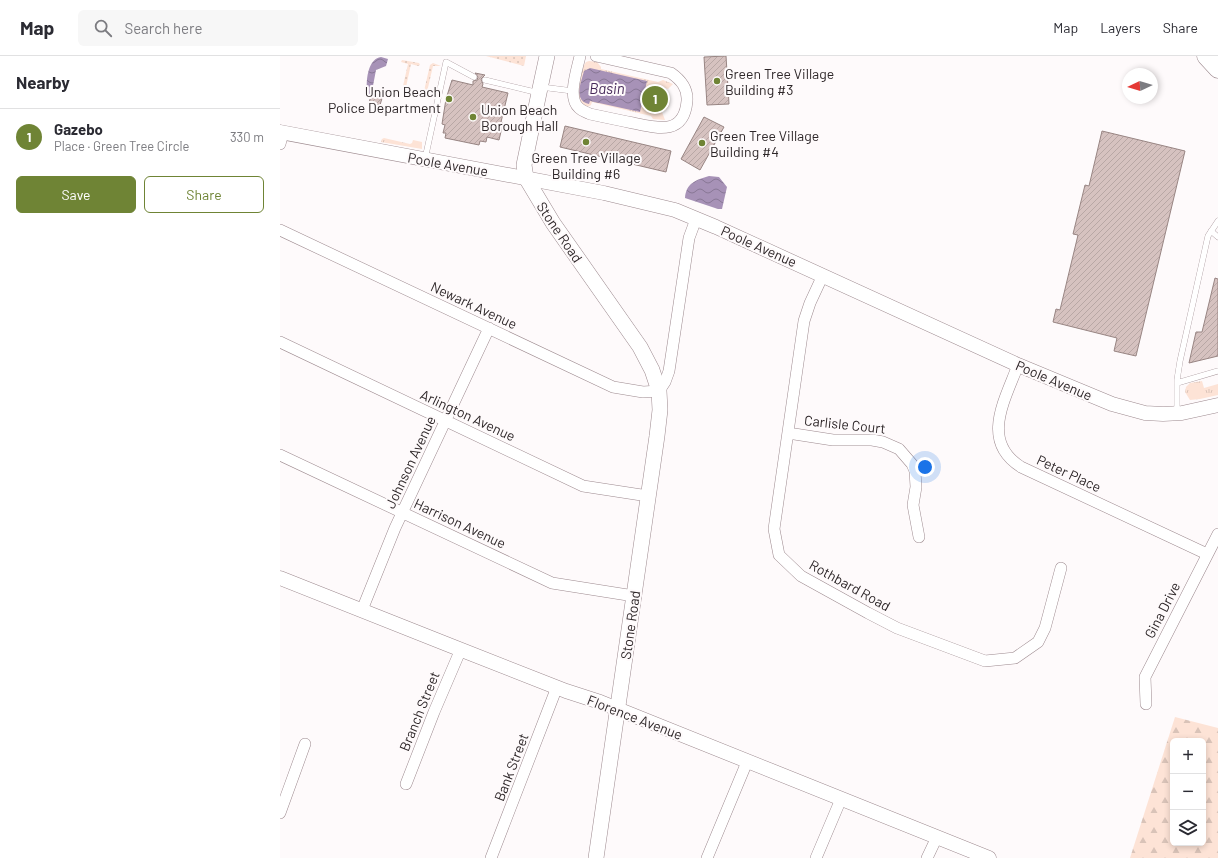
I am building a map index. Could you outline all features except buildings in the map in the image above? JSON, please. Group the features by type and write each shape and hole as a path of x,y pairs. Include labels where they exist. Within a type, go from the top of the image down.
{"highway":[{"path":"1206,56 1218,69"}],"main road":[{"name":"Stone Road","path":"547,56 524,165 526,178 553,223 640,347 652,370 659,391 660,410 596,858"}],"street":[{"path":"580,56 573,91 574,102 580,109 590,114 658,128 670,127 680,121 686,108 687,94 685,87 677,77 671,73 596,56"},
{"name":"Poole Avenue","path":"281,136 424,159 662,206 716,227 1018,365 1077,390 1133,411 1145,413 1177,413 1218,406"},
{"name":"Stone Road","path":"659,391 665,382 669,370 689,238 696,219"},
{"name":"Newark Avenue","path":"280,230 613,387 643,392 659,391"},
{"name":"Rothbard Road","path":"822,275 804,321 774,529 779,555 801,576 897,628 985,661 1015,658 1038,642 1043,633 1061,568"},
{"name":"Johnson Avenue","path":"362,610 402,513 489,328"},
{"name":"Arlington Avenue","path":"280,342 583,486 648,496"},
{"name":"Peter Place","path":"1018,365 999,417 998,428 1002,448 1007,456 1022,467 1207,554"},
{"name":"Carlisle Court","path":"788,433 833,440 872,440 883,442 900,450 912,464 915,471 916,487 913,504 919,537"},
{"name":"Harrison Avenue","path":"280,455 552,583 634,596"},
{"name":"Gina Drive","path":"1146,704 1145,677 1218,534"},
{"name":"Florence Avenue","path":"280,578 557,687 618,709 989,858"},
{"name":"Branch Street","path":"406,784 434,712 461,649"},
{"name":"Bank Street","path":"491,858 557,687"},
{"path":"280,813 305,744"},
{"path":"707,858 747,762"},
{"path":"816,858 841,799"},
{"path":"927,858 937,837"}],"lane":[{"path":"424,159 446,62 474,77"},
{"path":"484,80 539,90 573,91"},
{"path":"1177,413 1180,362 1208,236 1218,221"},
{"path":"1211,231 1218,237"},
{"path":"1178,383 1218,371"}],"green space":[{"path":"486,56 526,56 524,66"},
{"path":"402,60 419,63 420,65 418,66 411,64 406,87 403,86 408,64 401,62"},
{"name":"Basin","path":"589,61 597,62 601,69 658,82 663,80 673,84 668,89 662,87 657,89 655,95 652,94 650,102 658,104 660,96 656,95 658,91 661,89 667,90 670,97 670,103 669,106 662,112 665,120 653,119 651,116 592,102 590,106 585,106 580,100 578,90 584,65"},
{"path":"433,63 441,66 433,66 427,92 424,91 430,65"},
{"path":"384,138 410,144 413,140 422,142 422,149 381,142"},
{"path":"1202,381 1204,388 1218,384 1218,395 1190,400 1185,392 1186,387 1190,383"},
{"path":"1175,717 1218,728 1218,858 1130,858"}],"water":[{"path":"381,57 388,59 386,66 376,70 372,91 369,95 367,93 368,72 373,62"},
{"name":"Basin","path":"590,68 647,81 640,112 590,101 589,104 584,102 581,99 579,90 584,71"},
{"path":"709,176 719,177 727,187 722,209 685,198 687,189 692,183"}],"place":[{"name":"Green Tree Village Building #3","path":"717,81"},
{"name":"Union Beach Police Department","path":"449,99"},
{"name":"Gazebo","path":"655,99"},
{"name":"Union Beach Borough Hall","path":"473,117"},
{"name":"Green Tree Village Building #6","path":"586,142"},
{"name":"Green Tree Village Building #4","path":"702,143"}]}
